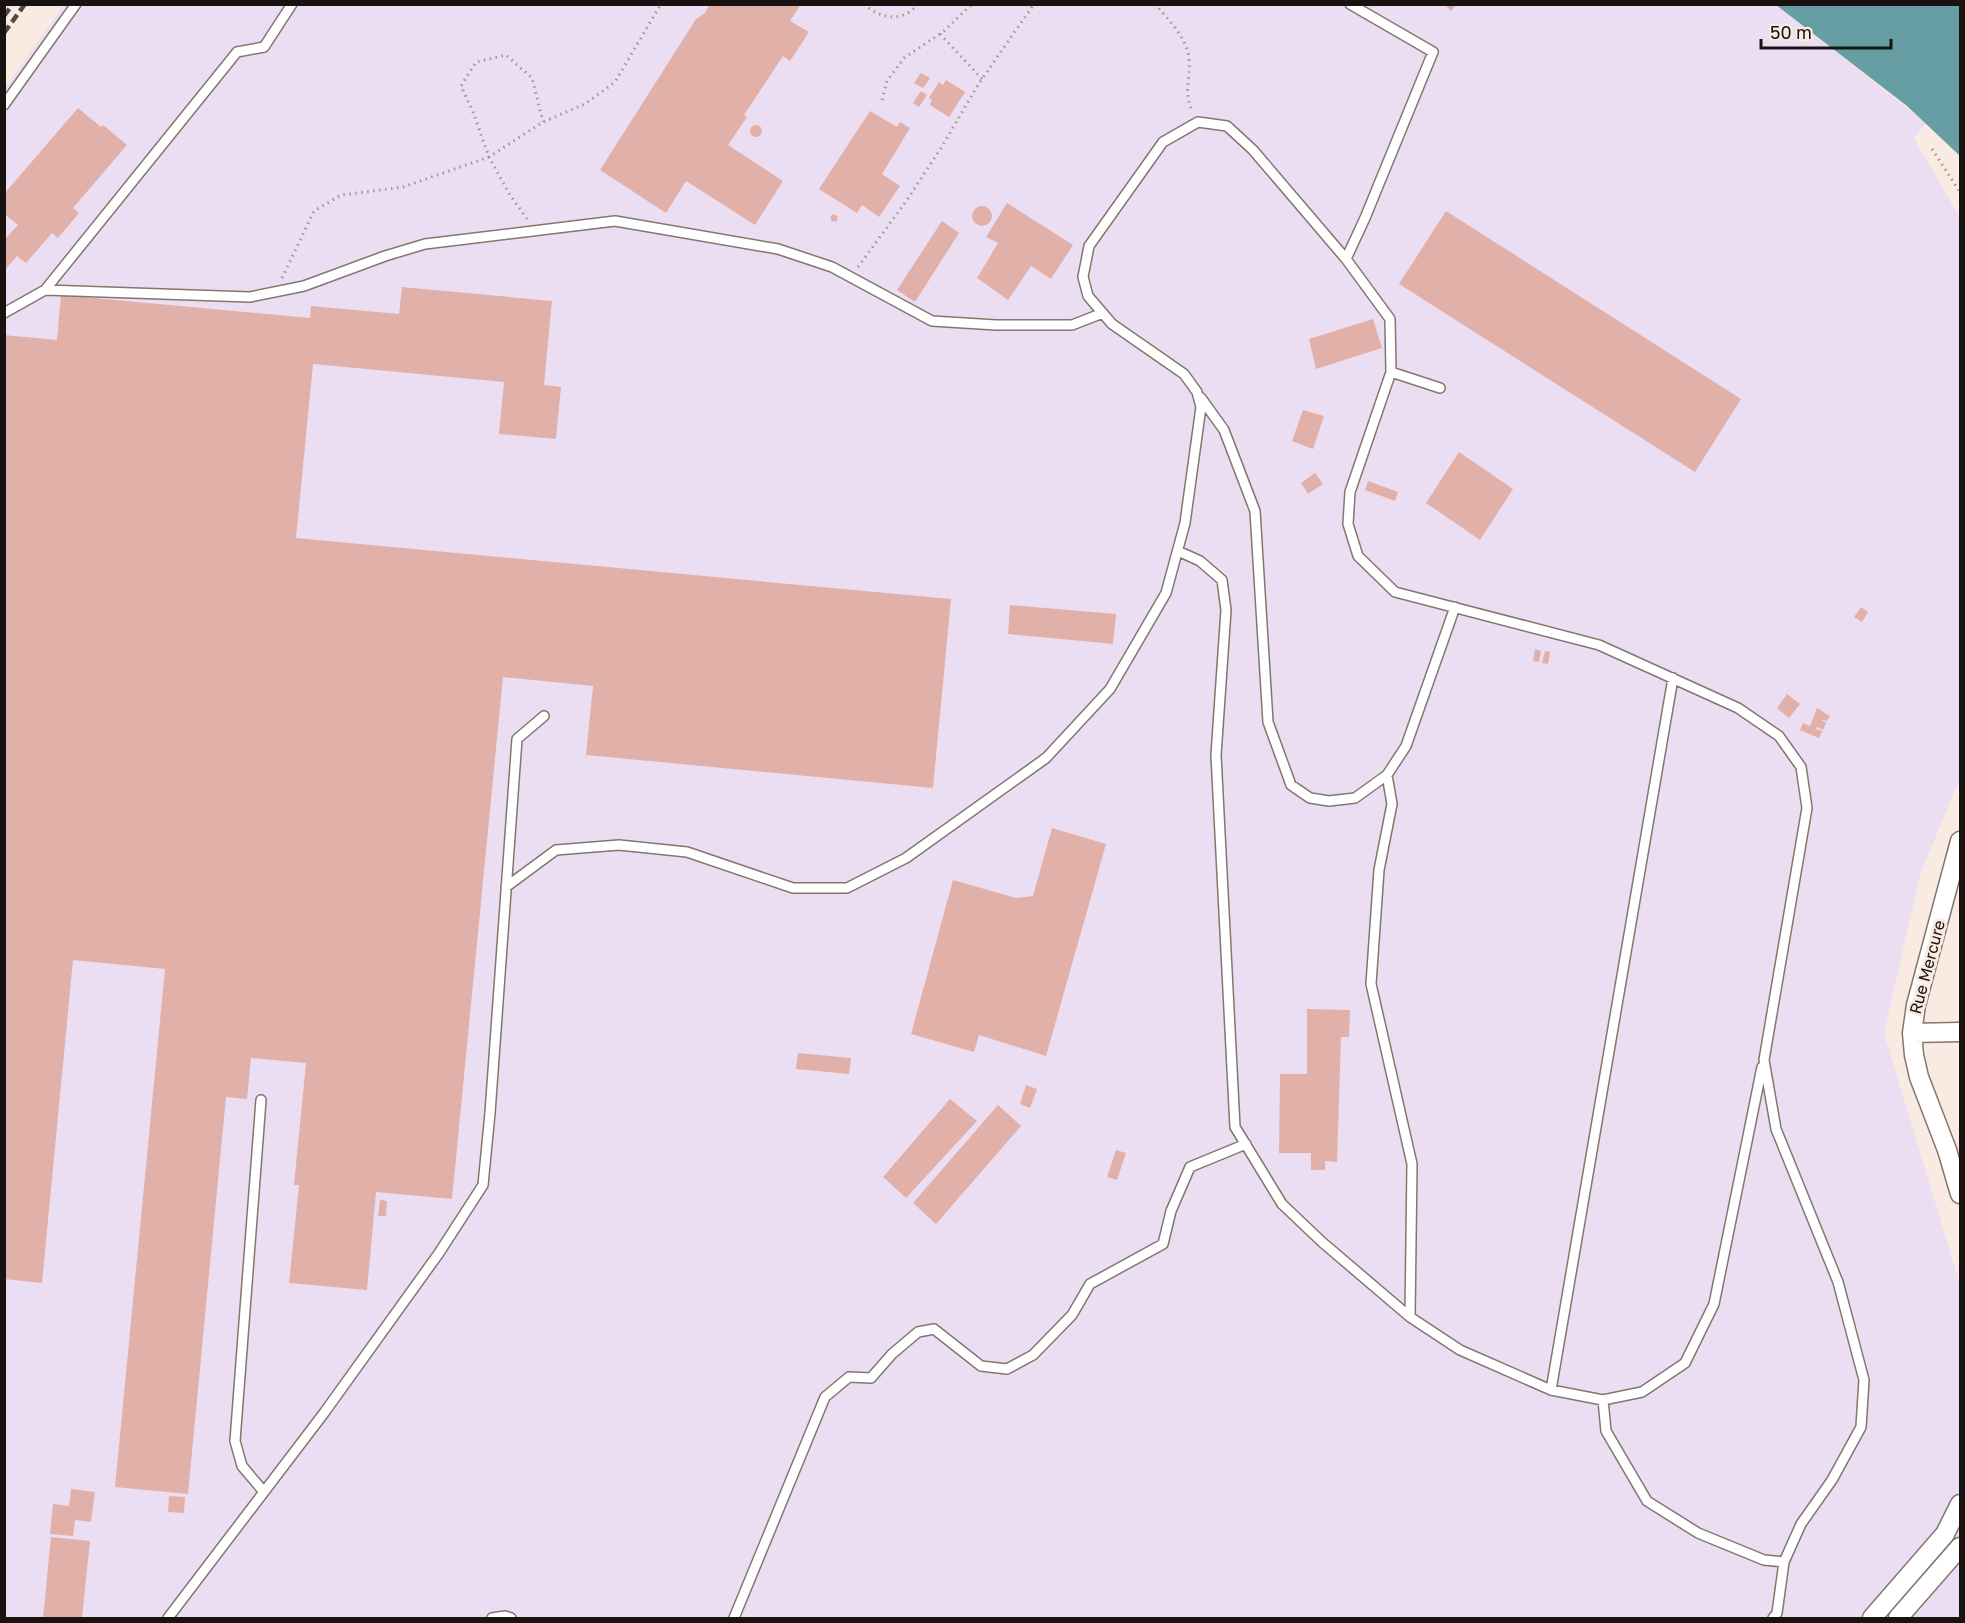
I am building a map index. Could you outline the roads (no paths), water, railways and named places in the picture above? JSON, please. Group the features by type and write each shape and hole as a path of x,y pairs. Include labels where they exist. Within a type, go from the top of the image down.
{"street":[{"name":"Rue Mercure","path":"1960,841 1916,1005 1912,1033 1919,1077 1947,1150 1960,1194"},
{"path":"1912,1033 1959,1032"},
{"path":"1877,1615 1945,1534 1960,1504"},
{"path":"1898,1618 1960,1546"}],"lane":[{"path":"4,105 76,4"},
{"path":"4,313 45,290 237,52 264,47 292,4"},
{"path":"1346,259 1433,52 1350,4"},
{"path":"1178,550 1200,561 1222,579 1226,610 1216,755 1235,1127 1282,1204 1322,1242 1410,1317 1460,1350 1551,1390 1603,1400 1642,1392 1685,1363 1714,1304 1764,1060 1807,808 1801,767 1779,736 1738,708 1599,645 1455,607 1395,592 1358,556 1348,524 1350,492 1390,372 1390,319 1346,259 1253,150 1227,126 1198,122 1163,141 1089,246 1083,277 1088,296 1112,324 1184,375 1224,430 1255,511 1268,722 1291,785 1310,798 1329,801 1355,798 1387,775 1406,746 1455,607"},
{"path":"45,290 250,297 304,286 425,244 615,221 778,249 832,267 932,321 996,325 1072,325 1102,313"},
{"path":"1390,372 1440,388"},
{"path":"506,887 556,850 619,845 687,852 794,888 848,888 906,858 1046,758 1110,689 1166,593 1185,523 1201,407 1197,392"},
{"path":"1551,1390 1673,678"},
{"path":"168,1618 324,1413 439,1253 483,1185 517,739 544,716"},
{"path":"1387,775 1392,804 1379,870 1371,984 1412,1164 1410,1317"},
{"path":"1764,1060 1776,1129 1838,1282 1864,1380 1861,1427 1832,1479 1801,1524 1784,1562 1777,1613 1773,1618"},
{"path":"261,1100 235,1441 242,1466 264,1492"},
{"path":"734,1618 825,1397 849,1377 871,1378 892,1354 918,1332 934,1329 981,1366 1007,1370 1033,1355 1072,1315 1090,1284 1163,1244 1172,1211 1190,1167 1246,1144"},
{"path":"1603,1400 1606,1431 1647,1501 1698,1533 1764,1560 1784,1562"},
{"path":"492,1618 505,1616 512,1618"}],"water":[{"path":"1776,5 1960,5 1960,156 1907,106"}],"railway":[{"path":"4,16 13,4"},
{"path":"4,33 25,4"}]}
